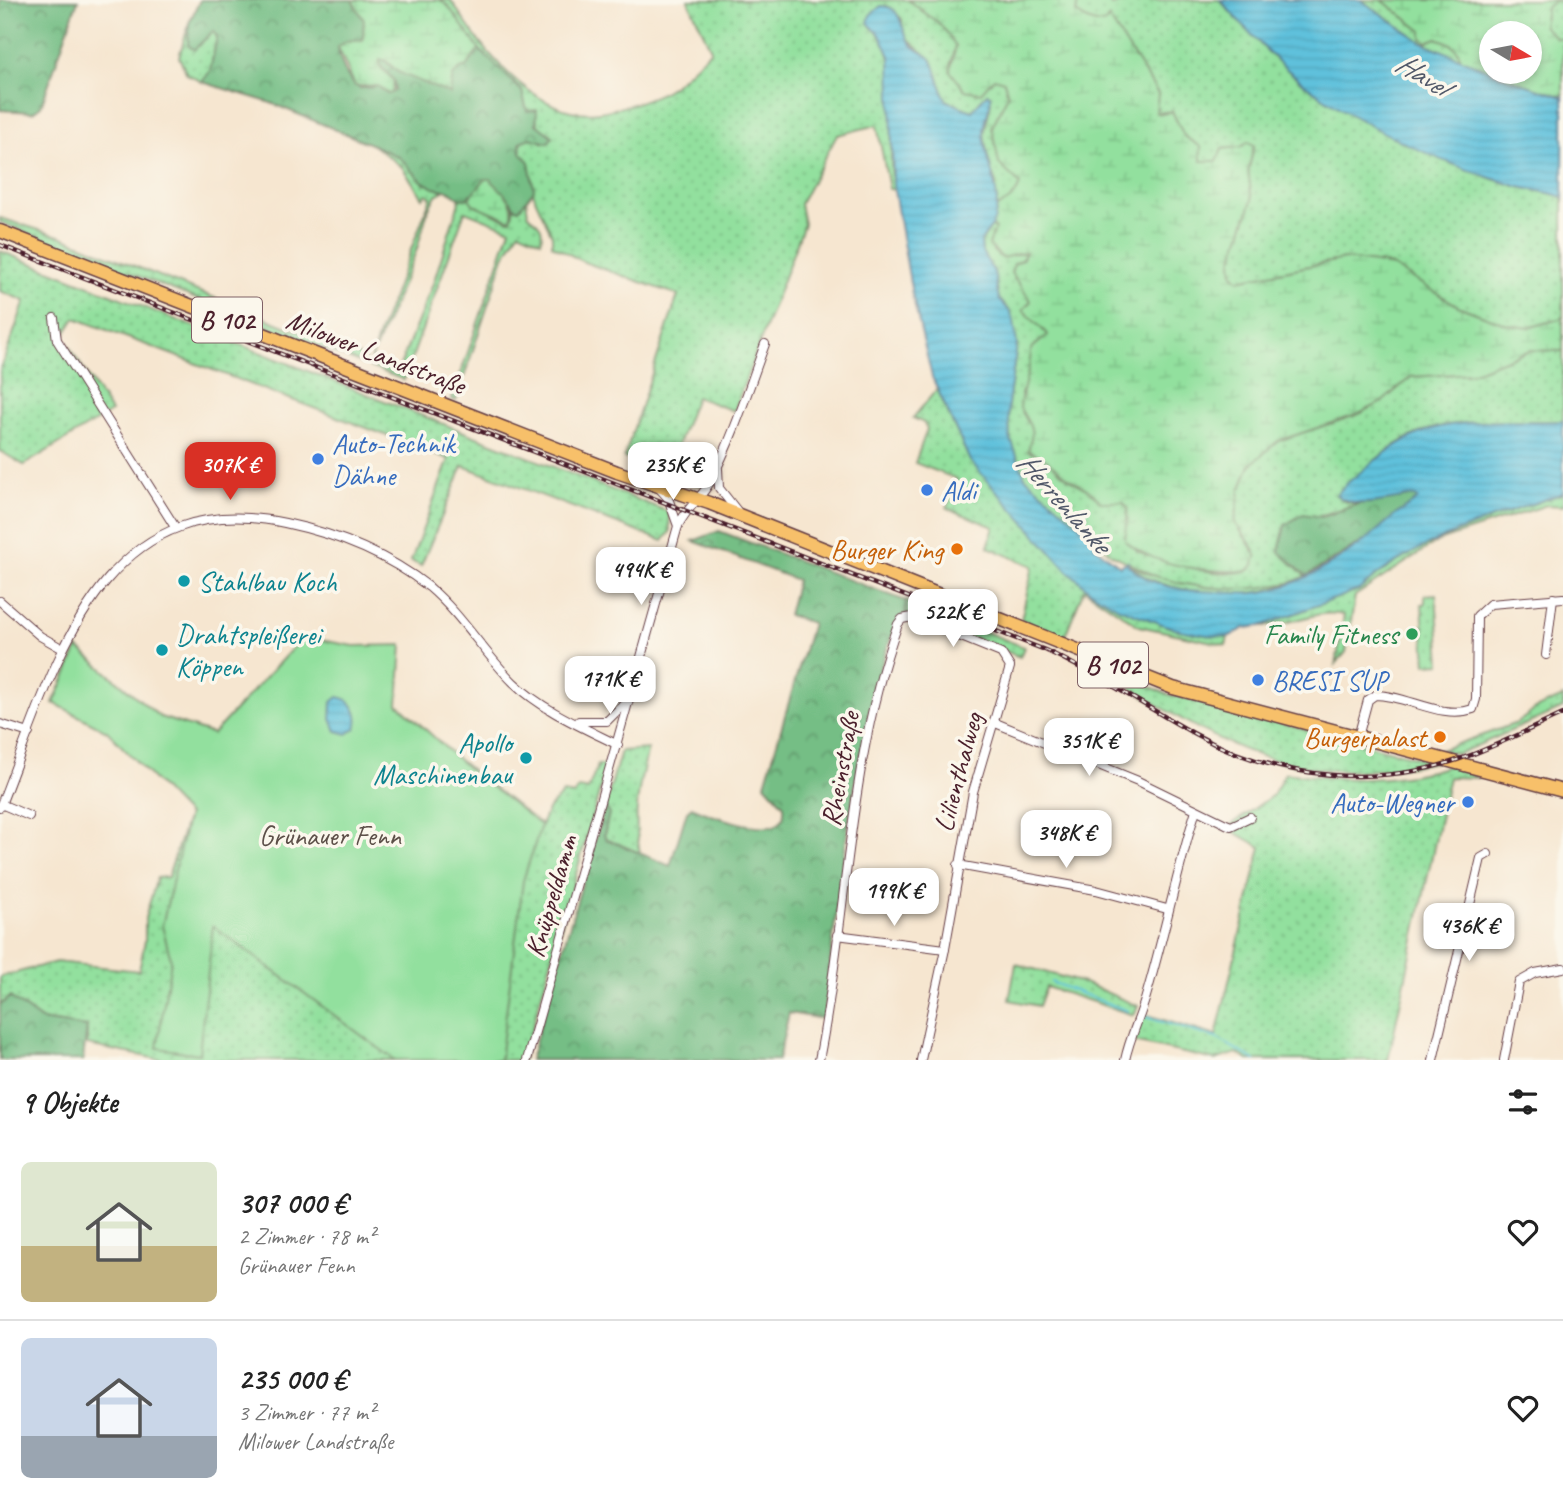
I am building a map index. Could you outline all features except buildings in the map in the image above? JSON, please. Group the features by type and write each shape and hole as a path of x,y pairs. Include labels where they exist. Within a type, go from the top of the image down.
{"main road":[{"name":"Milower Landstraße","path":"0,231 656,485 697,498 1173,688 1563,791"}],"street":[{"path":"54,318 57,340 175,527"},
{"path":"29,816 1,805 63,649 92,597 133,552 175,527 204,519 257,518 309,529 371,551 395,563 439,596 514,683 566,718 618,745 678,526 685,510 697,498 718,466 765,344"},
{"name":"Milower Landstraße","path":"718,466 719,488 742,517"},
{"path":"656,485 668,498 678,526"},
{"path":"1358,737 1368,700 1375,695 1438,709 1473,709 1476,699 1477,616 1490,604 1558,598 1546,655"},
{"path":"0,601 40,636 63,649"},
{"name":"Rheinstraße","path":"819,1060 861,769 883,665 898,624 907,617 1001,653 1009,661"},
{"name":"Lilienthalweg","path":"921,1060 945,949 973,792 1010,673 1009,661"},
{"path":"566,718 584,723 607,721 618,713 631,695"},
{"path":"993,722 1138,782 1231,826 1250,817"},
{"path":"0,724 29,733"},
{"name":"Knüppeldamm","path":"527,1060 618,745"},
{"path":"1125,1060 1131,1032 1148,992 1167,909 1196,810"},
{"path":"1433,1060 1481,858 1488,854"},
{"path":"958,865 1096,890 1167,909"},
{"path":"837,935 945,949"},
{"path":"1504,1060 1517,989 1522,978 1563,968"}],"green space":[{"path":"0,0 78,0 41,106 33,112 0,110"},
{"path":"200,0 352,0 364,20 363,40 347,41 338,47 342,64 356,86 378,86 388,94 395,90 394,81 379,65 380,60 385,60 398,72 453,74 457,69 466,67 479,49 522,91 527,111 537,110 536,124 553,137 547,143 530,138 520,142 521,152 529,162 534,190 519,209 514,207 511,201 470,194 469,198 460,199 450,191 434,188 423,182 399,157 373,145 271,103 202,82 210,71 217,37 213,31 194,50 188,45 189,23"},
{"path":"352,0 440,0 448,6 479,49 466,67 455,74 450,94 398,72 385,60 380,60 379,65 394,81 392,93 388,94 378,86 355,86 338,47 347,41 363,40 364,20"},
{"path":"440,0 451,0 473,33 518,82 553,105 586,113 623,107 658,94 674,85 709,52 711,49 688,0 908,0 941,25 956,46 951,63 1004,81 1008,95 992,127 1020,184 1011,199 996,207 996,183 989,166 984,134 991,102 987,93 972,111 947,101 937,84 932,60 903,35 902,19 887,6 870,15 871,27 883,40 890,58 893,103 891,150 895,190 889,189 877,125 837,135 800,204 804,224 734,411 696,397 668,470 704,483 699,485 624,458 678,295 584,262 552,245 552,235 536,201 519,147 524,139 535,138 543,143 551,134 539,128 536,118 527,112 522,91 479,49 448,6"},
{"path":"908,0 1078,0 1076,13 1082,17 1103,24 1109,18 1158,94 1156,113 1172,111 1184,136 1201,147 1201,161 1217,161 1222,149 1241,147 1248,142 1254,145 1248,172 1252,200 1232,261 1233,274 1239,280 1345,259 1390,265 1460,307 1505,324 1528,328 1563,318 1563,351 1530,350 1471,373 1411,377 1382,402 1359,414 1278,441 1250,465 1240,490 1235,522 1256,555 1254,565 1247,571 1183,566 1138,550 1125,541 1128,508 1123,502 1100,502 1092,493 1044,458 1028,451 1032,433 1020,408 1021,400 1031,349 1048,335 1023,310 1031,301 1011,273 1014,264 1022,260 1026,252 1002,258 989,245 995,229 992,226 996,207 1011,199 1020,184 999,164 992,127 1008,95 1004,81 994,78 981,93 965,90 950,71 956,46 941,25"},
{"path":"1078,0 1108,0 1112,6 1120,3 1119,0 1220,0 1285,68 1315,92 1351,115 1420,150 1469,170 1516,186 1563,197 1563,318 1528,328 1505,324 1460,307 1390,265 1345,259 1239,280 1233,274 1232,261 1252,200 1248,172 1254,147 1222,149 1218,161 1201,161 1201,147 1184,136 1172,111 1156,113 1158,93 1108,18 1104,24 1082,17 1076,13"},
{"path":"1361,0 1382,0 1422,31 1422,38 1427,42 1436,38 1452,45 1461,60 1422,42"},
{"path":"1382,0 1556,0 1546,8 1543,26 1556,38 1563,38 1563,97 1524,84 1542,84 1542,21 1479,21 1479,68 1461,60 1458,51 1449,43 1436,38 1427,42 1422,38 1422,31"},
{"path":"1563,0 1563,38 1556,38 1543,26 1546,8 1551,2"},
{"path":"189,23 188,45 197,47 213,31 217,37 210,71 202,82 187,74 179,57"},
{"path":"373,145 399,157 423,182 443,191 436,195 428,210 417,249 373,353 431,197 426,194 423,198 402,167"},
{"path":"485,179 490,179 507,197 512,207 511,220 473,204 469,198"},
{"path":"469,198 473,204 511,220 514,207 519,209 526,199 528,214 541,228 541,241 519,231 504,257 456,401 452,399 510,229 465,211 404,380 370,367 372,361 373,364 397,373 434,281 460,199"},
{"path":"0,218 62,237 365,358 363,364 0,222"},
{"path":"992,226 996,229 993,251 1002,258 1026,252 1022,260 1014,264 1014,279 1025,289 1032,302 1024,310 1048,335 1034,346 1027,384 1021,393 1022,412 1030,422 1034,440 1031,453 1045,458 1101,502 1123,502 1128,508 1127,523 1137,551 1209,571 1225,573 1251,569 1255,550 1235,522 1240,490 1250,465 1278,441 1359,414 1382,402 1411,377 1471,373 1530,350 1563,351 1563,421 1466,423 1420,432 1381,456 1336,495 1346,502 1358,504 1311,518 1279,552 1306,576 1290,583 1244,590 1172,584 1111,554 1025,477 1010,437 1008,404 1017,345 1009,310 999,299 994,272 982,252 981,242"},
{"path":"0,251 669,512 670,532 663,541 463,466 421,566 411,561 449,459 75,318 63,337 111,412 24,465 0,451 0,371 25,301 0,291"},
{"path":"937,389 970,461 1119,608 1175,629 1228,637 1226,645 1139,626 1084,589 1064,638 1021,620 1033,566 988,547 994,527 947,508 957,479 915,463 927,429 924,423 913,418"},
{"path":"1563,493 1563,506 1547,505 1438,541 1355,596 1346,652 1336,664 1344,615 1323,614 1283,624 1261,626 1359,590 1405,557 1456,532"},
{"path":"1415,496 1418,500 1386,523 1379,532 1306,576 1279,552 1285,525 1303,514 1322,517 1358,504"},
{"path":"719,531 906,601 906,615 891,640 876,683 863,740 842,871 824,1019 789,1013 778,1060 530,1060 605,806 609,813 604,835 606,839 670,866 687,811 692,807 724,819 751,825 774,825 783,818 784,805 765,784 812,623 788,615 797,580 693,541"},
{"path":"1128,565 1168,580 1208,588 1249,588 1290,583 1253,593 1207,593 1162,584"},
{"path":"1436,594 1441,663 1426,664 1422,604 1425,604 1425,595"},
{"path":"906,601 1024,647 1020,657 914,615 906,615"},
{"name":"Grünauer Fenn","path":"303,637 541,825 549,808 563,793 574,795 579,788 588,790 598,765 607,765 523,1060 163,1060 87,1045 87,1027 41,1020 10,997 0,1005 0,977 56,962 139,971 145,941 145,918 157,878 168,877 188,815 124,747 128,725 53,703 78,648 160,717 213,734"},
{"name":"Grünauer Fenn","path":"303,637 354,646 402,645 398,704 471,771 541,825 523,881 500,1060 395,1060 213,926 199,1054 157,1048 171,960 162,926 188,815 107,731 54,703 78,648 160,717 213,734"},
{"path":"1105,667 1167,694 1435,762 1384,769 1339,771 1298,766 1259,756 1185,721 1104,671"},
{"path":"1563,697 1563,708 1458,754 1440,750 1517,723 1537,708"},
{"path":"648,749 639,788 637,813 640,853 606,839 604,836 609,813 605,806 621,751"},
{"path":"1449,766 1480,778 1449,777 1388,1060 1248,1060 1237,1053 1215,1060 1134,1042 1144,1014 1216,1036 1261,847 1227,828 1273,795 1285,773 1367,779 1408,776"},
{"path":"1016,964 1087,984 1138,1006 1134,1015 1046,987 1039,1006 1009,1000"},
{"path":"10,997 41,1020 87,1027 83,1060 0,1060 0,1005"}],"water":[{"name":"Havel","path":"1220,0 1361,0 1422,42 1479,66 1479,84 1524,84 1563,97 1563,197 1516,186 1468,170 1374,127 1315,92 1285,68"},
{"path":"881,6 894,10 909,41 931,59 947,101 972,111 987,93 991,96 984,133 997,201 993,224 981,242 982,252 994,272 999,299 1014,321 1017,345 1008,404 1010,437 1025,477 1094,538 1095,547 1120,566 1128,561 1128,565 1144,577 1173,587 1193,590 1252,593 1288,585 1342,557 1418,499 1415,496 1364,503 1345,500 1336,495 1375,460 1397,445 1420,433 1448,425 1563,421 1563,493 1430,544 1381,572 1359,590 1261,626 1245,628 1228,637 1175,629 1119,608 1090,591 1067,570 970,461 932,377 912,294 893,185 890,56 880,35 868,23 870,15"},
{"path":"338,697 351,704 356,713 356,728 347,734 336,731 331,719 332,702"}],"waterway":[{"path":"1051,982 1128,1011"},
{"path":"1146,1017 1216,1038 1255,1060"}],"railway":[{"path":"0,245 1045,650 1193,733 1225,749 1259,761 1330,775 1401,773 1437,766 1471,755 1563,714"}],"place":[{"name":"Auto-Technik Dähne","path":"318,459"},
{"name":"Aldi","path":"927,490"},
{"name":"Burger King","path":"957,549"},
{"name":"Stahlbau Koch","path":"184,581"},
{"name":"Family Fitness","path":"1412,634"},
{"name":"Drahtspleißerei Köppen","path":"162,650"},
{"name":"BRESI SUP","path":"1258,680"},
{"name":"Burgerpalast","path":"1440,737"},
{"name":"Apollo Maschinenbau","path":"526,758"},
{"name":"Auto-Wegner","path":"1468,802"}],"water label":[{"name":"Herrenlanke","path":"1064,502"}]}
